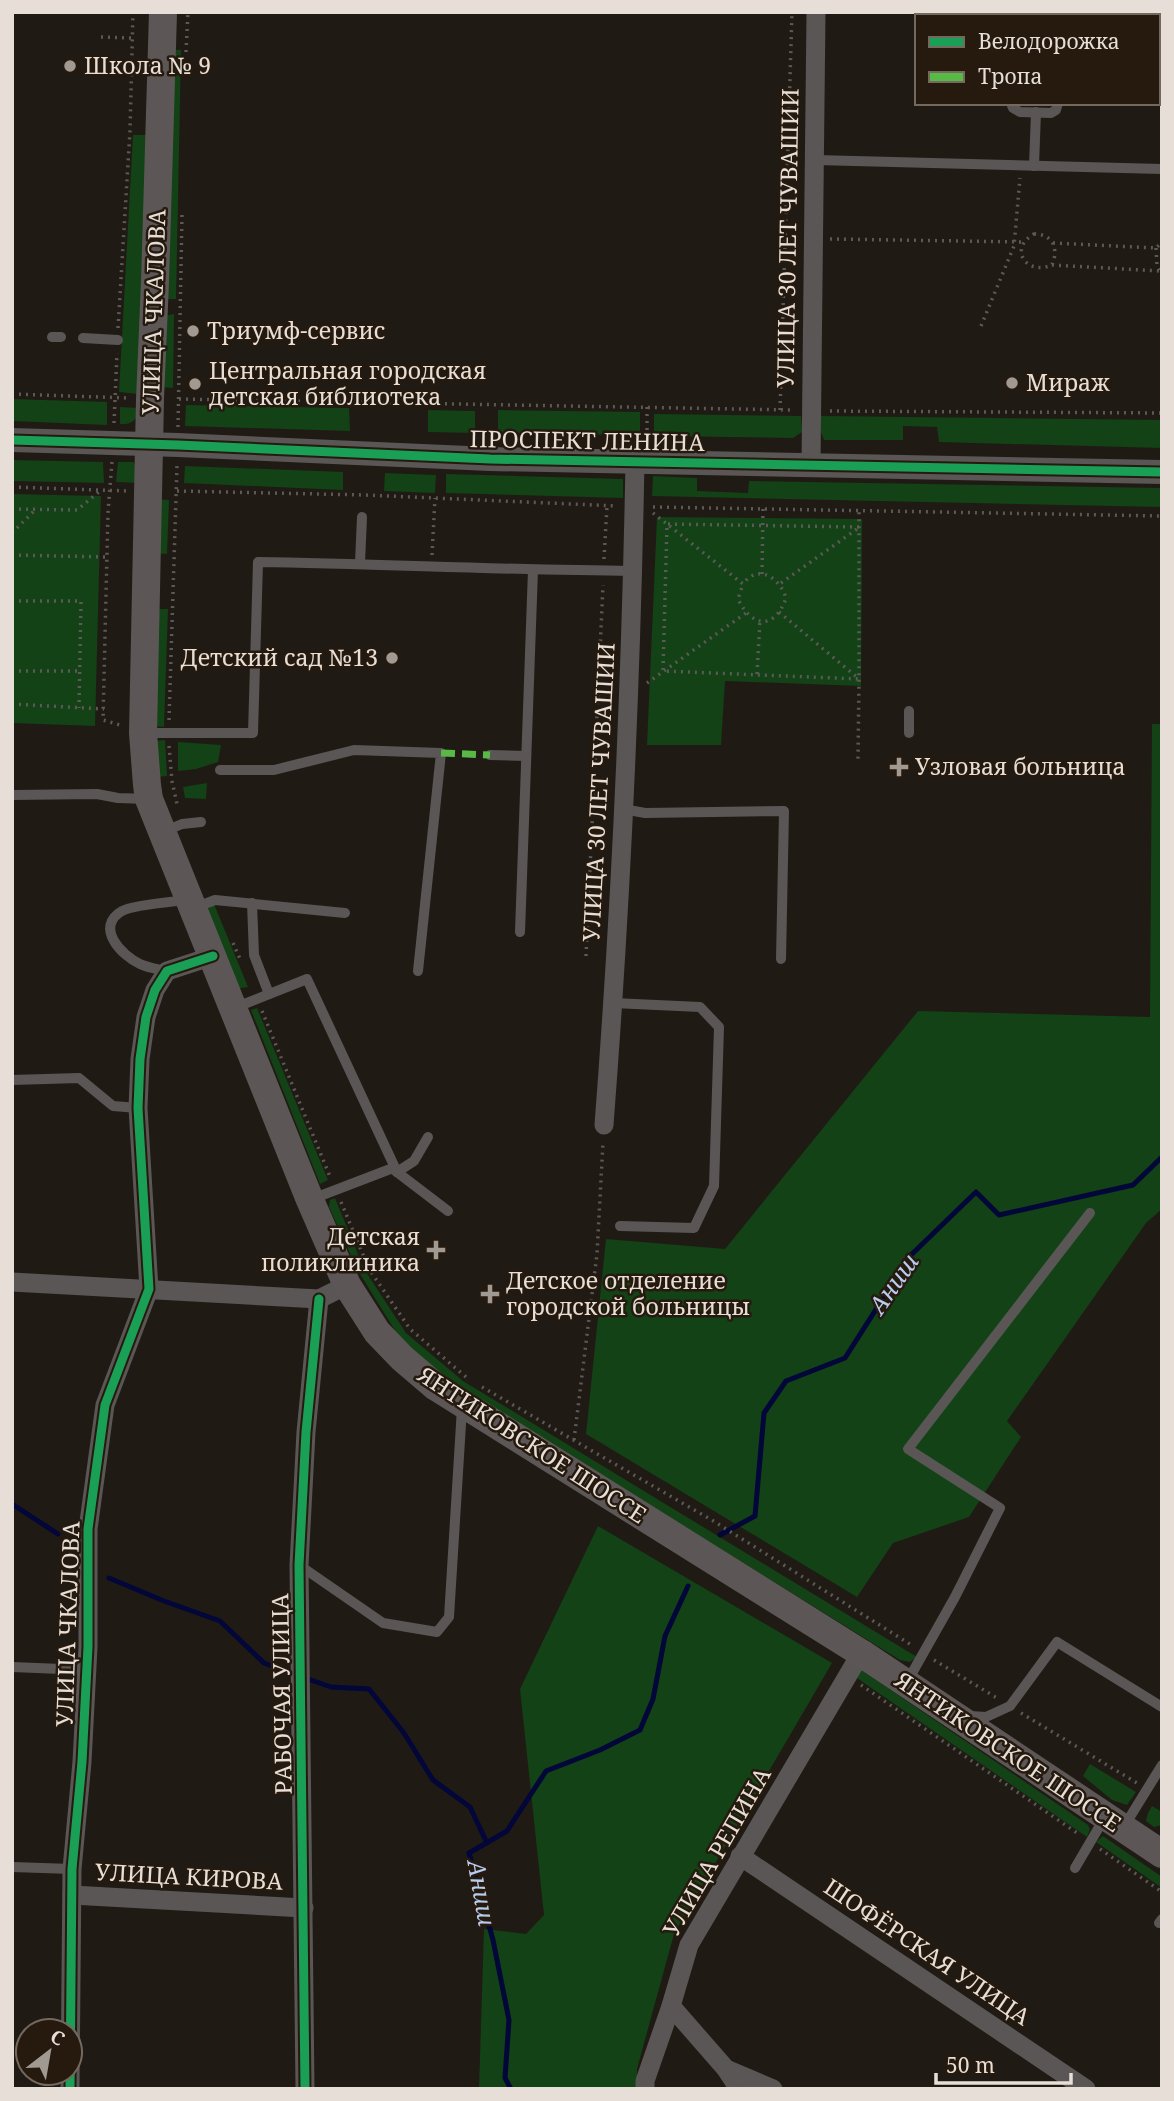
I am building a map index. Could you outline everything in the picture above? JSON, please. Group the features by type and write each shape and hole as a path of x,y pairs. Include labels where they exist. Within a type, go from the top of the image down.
{"main road":[{"name":"УЛИЦА ЧКАЛОВА","path":"163,12 148,491 156,732 163,819"},
{"name":"ЯНТИКОВСКОЕ ШОССЕ","path":"163,819 192,904 222,947 245,1003 310,1200 347,1285 377,1332 402,1358 436,1387 470,1389 855,1664 906,1684 1162,1854"}],"street":[{"name":"УЛИЦА 30 ЛЕТ ЧУВАШИИ","path":"811,464 816,12"},
{"name":"ПРОСПЕКТ ЛЕНИНА","path":"12,440 490,459 1162,472"},
{"name":"УЛИЦА 30 ЛЕТ ЧУВАШИИ","path":"604,1125 629,688 635,461"},
{"path":"167,971 222,947"},
{"name":"УЛИЦА ЧКАЛОВА","path":"70,2089 72,1869 82,1762 88,1529 105,1405 149,1289 138,1108 140,1059 146,1017 155,990 167,971"},
{"path":"12,1282 319,1299 347,1285"},
{"name":"РАБОЧАЯ УЛИЦА","path":"304,2089 299,1565 306,1432 319,1299"},
{"name":"УЛИЦА РЕПИНА","path":"645,2089 645,2081 689,1945 855,1664"},
{"name":"ШОФЁРСКАЯ УЛИЦА","path":"740,1856 1086,2089"},
{"name":"УЛИЦА КИРОВА","path":"72,1895 304,1909"},
{"path":"671,2006 726,2069 739,2089"},
{"path":"726,2069 773,2089"}],"lane":[{"path":"1012,105 1020,112 1051,113 1057,105"},
{"path":"1034,166 1036,112"},
{"path":"816,160 1162,169"},
{"path":"83,338 118,340"},
{"path":"360,563 362,517"},
{"path":"156,732 253,733 258,562 632,571"},
{"path":"520,932 533,570"},
{"path":"909,711 909,733"},
{"path":"220,770 274,770 354,750 441,753 418,971"},
{"path":"490,755 526,756"},
{"path":"12,795 97,794 118,799 163,819 201,822"},
{"path":"623,809 645,813 784,811 781,959"},
{"path":"167,971 143,965 125,956 113,942 110,930 114,917 123,910 215,900 345,913"},
{"path":"252,903 254,955 269,994"},
{"path":"245,1003 307,979 384,1150 397,1172"},
{"path":"613,1003 700,1007 719,1027 714,1186 695,1228 620,1226"},
{"path":"12,1080 79,1078 113,1106 138,1108"},
{"path":"397,1172 414,1161 428,1137"},
{"path":"310,1200 393,1168 448,1211"},
{"path":"906,1684 1000,1508 908,1449 1090,1213"},
{"path":"299,1565 383,1623 437,1632 449,1617 470,1389"},
{"path":"954,1716 986,1717 1010,1706 1057,1642 1162,1707"},
{"path":"12,1667 86,1670"},
{"path":"1075,1868 1090,1842 1114,1823 1147,1789 1162,1765"},
{"name":"УЛИЦА КИРОВА","path":"12,1867 72,1869"}],"path":[{"path":"12,704 104,709 109,490 130,131 134,12"},
{"path":"186,54 188,12"},
{"path":"780,410 792,12"},
{"path":"981,326 1015,241 1020,174"},
{"path":"163,819 172,781 156,732 177,491 182,212"},
{"path":"1052,265 1056,249 1043,234 1034,234 1024,242 1023,256 1027,264 1037,269 1052,265 1161,271 1156,261 1156,248 1162,242"},
{"path":"814,239 1024,242"},
{"path":"1053,243 1156,248"},
{"path":"12,394 810,411 1162,413"},
{"path":"12,487 435,498 635,507"},
{"path":"12,509 77,510 102,490"},
{"path":"432,566 435,498"},
{"path":"586,956 607,506"},
{"path":"743,584 646,507 1162,516"},
{"path":"762,574 763,509"},
{"path":"12,533 36,510"},
{"path":"858,759 859,510"},
{"path":"667,524 859,527"},
{"path":"663,671 667,524"},
{"path":"780,584 859,527"},
{"path":"12,555 107,557"},
{"path":"762,574 780,584 786,598 773,618 760,621 754,620 746,613 738,599 743,584 751,576 762,574"},
{"path":"12,601 81,601 79,708"},
{"path":"779,612 859,679"},
{"path":"639,688 746,613"},
{"path":"757,675 760,621"},
{"path":"12,671 79,671"},
{"path":"663,671 859,679"},
{"path":"222,947 241,962"},
{"path":"245,1003 335,1189 369,1269 410,1329 470,1389 573,1440 715,1522 1147,1789"},
{"path":"573,1440 597,1254 604,1125"},
{"path":"855,1664 1090,1842 1162,1892"}],"green space":[{"path":"174,50 181,50 176,299 166,299"},
{"path":"133,135 147,135 138,394 119,392"},
{"path":"174,314 173,388 160,387 164,316"},
{"path":"12,399 107,402 107,425 12,421"},
{"path":"186,405 349,408 350,431 185,426"},
{"path":"120,407 139,408 131,423 120,424"},
{"path":"428,410 475,411 475,433 428,432"},
{"path":"498,410 640,412 640,435 498,433"},
{"path":"654,414 801,416 802,432 793,438 654,436"},
{"path":"821,416 1162,420 1162,448 939,442 937,427 903,426 903,440 824,440"},
{"path":"12,460 103,462 104,483 12,481"},
{"path":"118,462 133,462 142,471 140,483 116,482"},
{"path":"185,466 343,472 343,490 184,483"},
{"path":"385,473 436,475 435,493 384,491"},
{"path":"446,474 623,479 623,498 446,493"},
{"path":"653,476 697,478 697,491 748,493 749,481 1161,488 1160,507 652,496"},
{"path":"12,494 101,496 95,726 12,723"},
{"path":"155,499 169,500 167,554 153,553"},
{"path":"657,517 862,519 861,686 725,681 721,745 647,745"},
{"path":"156,609 168,609 164,727 154,726"},
{"path":"1152,724 1162,724 1162,1209 1146,1223 1007,1421 1021,1437 969,1517 893,1543 857,1597 586,1434 606,1239 725,1249 918,1011 1150,1017"},
{"path":"165,740 167,776 156,777 154,741"},
{"path":"178,742 221,745 218,762 178,771"},
{"path":"207,783 206,799 185,798 183,787"},
{"path":"214,904 248,987 235,989 206,910"},
{"path":"257,1008 328,1180 320,1184 251,1010"},
{"path":"335,1198 364,1269 406,1333 463,1381 917,1657 910,1662 900,1660 451,1382 399,1337 357,1269 329,1207 330,1200"},
{"path":"598,1526 832,1663 674,1934 637,2069 637,2089 479,2089 484,1929 526,1934 544,1915 520,1689"},
{"path":"860,1669 1088,1825 1090,1829 1087,1837 854,1676"},
{"path":"1090,1764 1136,1792 1127,1805 1112,1800 1083,1776"},
{"path":"1152,1806 1162,1812 1162,1825 1154,1827 1146,1821"},
{"path":"1103,1836 1162,1877 1162,1888 1096,1842"}],"waterway":[{"name":"Аниш","path":"720,1535 755,1516 764,1413 786,1381 845,1358 910,1256 976,1192 999,1215 1133,1185 1162,1157"},
{"path":"12,1504 58,1534"},
{"path":"109,1578 220,1621 264,1663 296,1675"},
{"name":"Аниш","path":"511,2089 505,2078 509,2020 493,1940 469,1853 507,1831 546,1771 600,1750 640,1730 653,1699 665,1636 688,1586"},
{"path":"305,1678 331,1687 369,1689 404,1733 433,1780 470,1807 487,1843"}],"marked path":[{"path":"441,753 490,755"}],"cycle path":[{"path":"12,440 490,459 1162,472"},
{"path":"70,2089 72,1869 82,1762 88,1647 88,1529 105,1405 149,1289 138,1108 140,1059 146,1017 155,990 167,971 213,956"},
{"path":"305,2089 299,1565 306,1432 319,1299"}],"place":[{"name":"Школа № 9","path":"70,66"},
{"name":"Триумф-сервис","path":"193,331"},
{"name":"Мираж","path":"1012,383"},
{"name":"Центральная городская детская библиотека","path":"195,384"},
{"name":"Детский сад №13","path":"392,658"},
{"name":"Узловая больница","path":"899,767"},
{"name":"Детская поликлиника","path":"436,1250"},
{"name":"Детское отделение городской больницы","path":"490,1294"}]}
